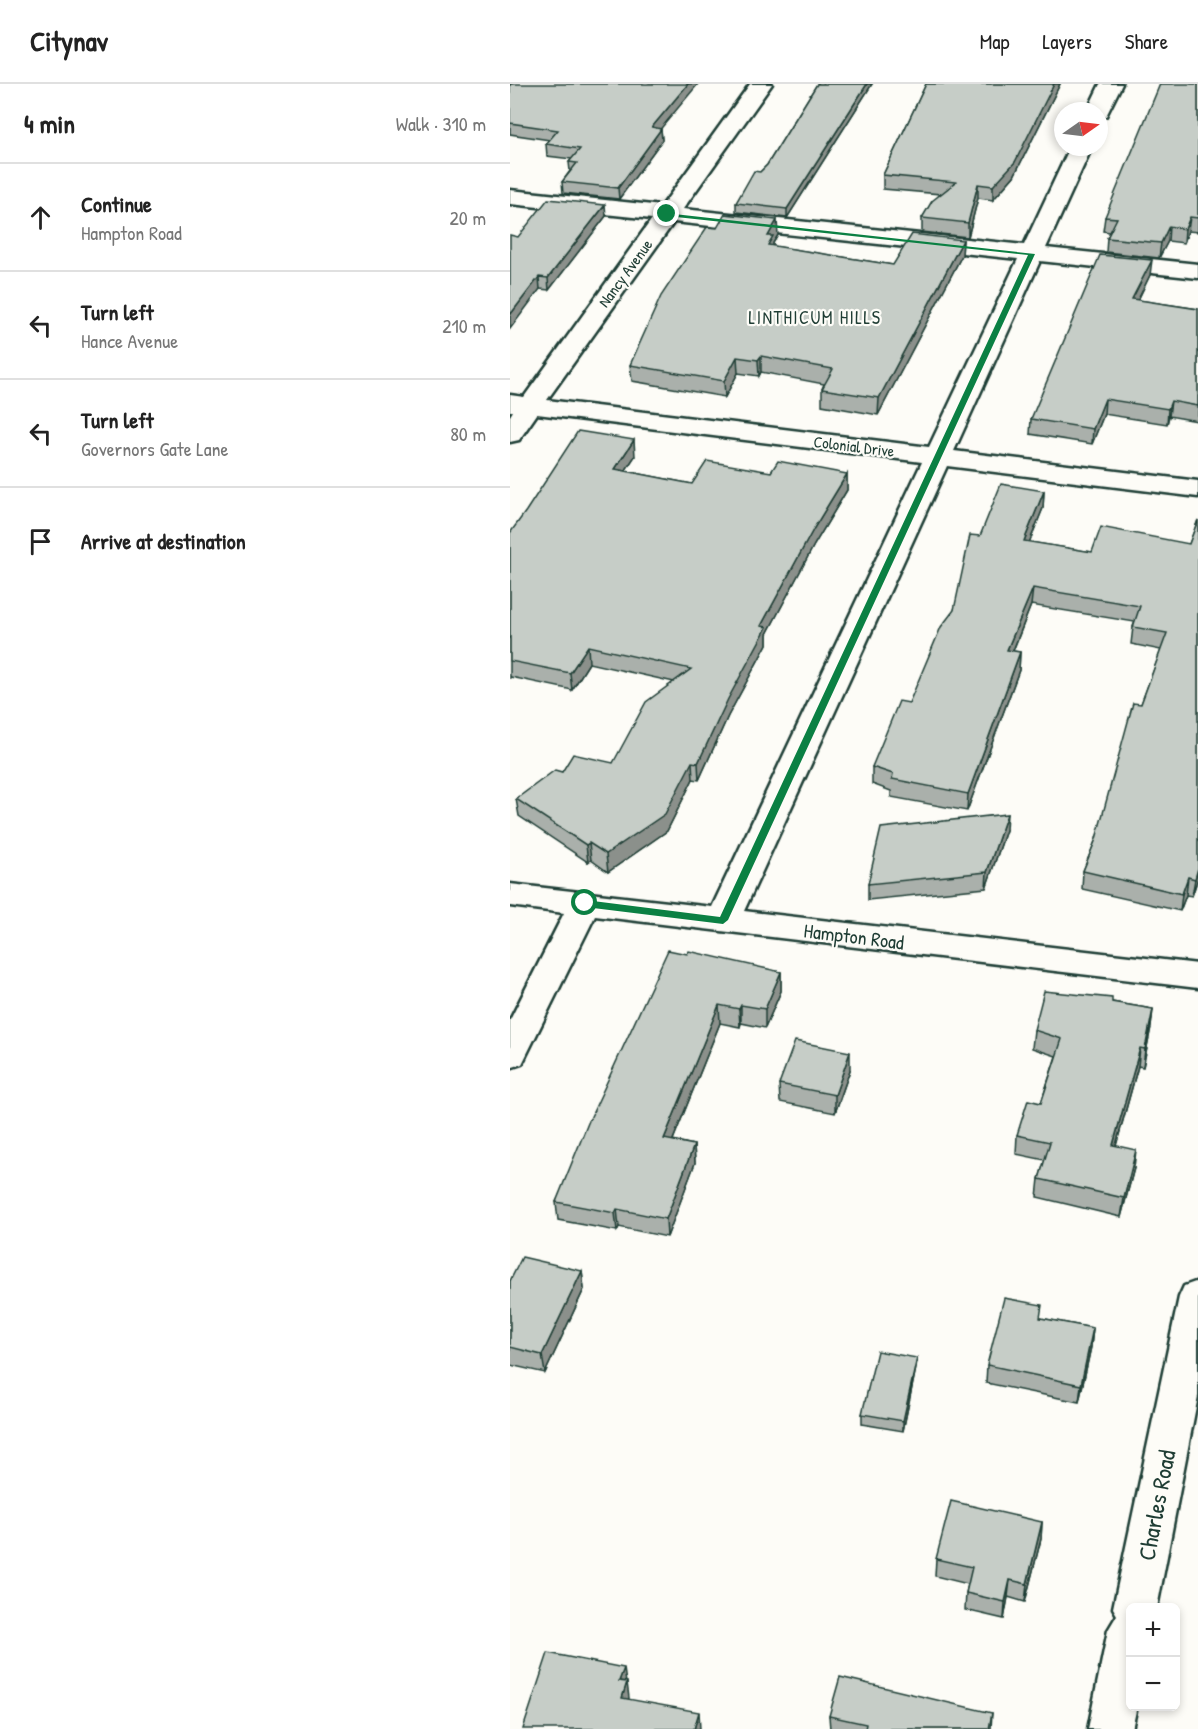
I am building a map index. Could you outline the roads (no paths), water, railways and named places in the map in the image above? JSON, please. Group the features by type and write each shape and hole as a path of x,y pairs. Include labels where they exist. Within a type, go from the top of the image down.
{"street":[{"name":"Nancy Avenue","path":"510,434 520,404 667,214 761,84"},
{"path":"1102,102 1111,84"},
{"path":"723,920 1078,156"},
{"path":"510,197 1198,271"},
{"name":"Colonial Drive","path":"520,404 1198,489"},
{"name":"Hampton Road","path":"510,894 1198,976"},
{"path":"510,1054 585,903"},
{"name":"Charles Road","path":"1136,1603 1198,1297"},
{"path":"1110,1729 1126,1654"}],"district":[{"name":"LINTHICUM HILLS","path":"815,317"}]}
